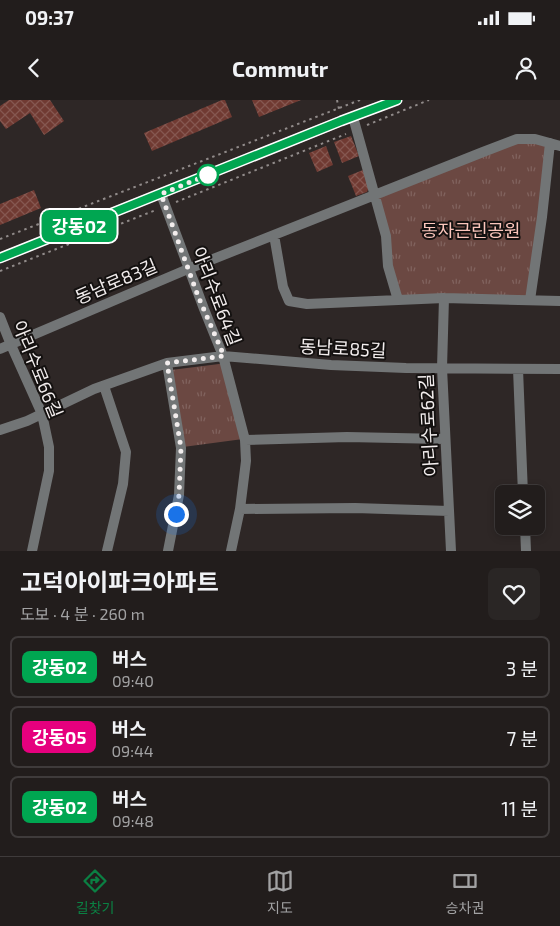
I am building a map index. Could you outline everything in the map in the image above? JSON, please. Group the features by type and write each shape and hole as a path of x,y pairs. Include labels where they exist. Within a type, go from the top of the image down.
{"street":[{"path":"0,258 397,100"},
{"path":"353,117 386,236 388,266 398,300"},
{"name":"동남로83길","path":"0,349 188,269 517,139 535,139 555,145 530,300"},
{"name":"아리수로64길","path":"161,194 188,269 224,356 245,440 246,461 240,509 231,551"},
{"path":"274,235 282,287 289,300 307,304 444,298 560,301"},
{"name":"아리수로62길","path":"444,298 442,368 451,551"},
{"name":"아리수로66길","path":"0,317 42,414 49,447 49,471 32,551"},
{"name":"동남로85길","path":"0,430 27,421 104,386 167,363 224,356 331,365 560,369"},
{"path":"167,363 181,448 179,495 168,551"},
{"path":"518,369 523,485"},
{"path":"104,386 126,452 123,484 107,551"},
{"path":"245,440 347,437 444,439"},
{"path":"240,509 355,508 449,511"},
{"path":"525,535 526,551"}],"path":[{"path":"0,239 360,100"},
{"path":"0,271 429,100"}],"green space":[{"name":"동자근린공원","path":"517,139 550,143 530,300 398,300 374,194"},
{"path":"227,363 243,439 183,447 171,370"}],"building":[{"path":"9,100 50,100 64,121 44,135 30,113 6,129 0,121 0,106"},
{"path":"225,100 232,117 152,151 144,133"},
{"path":"252,100 301,100 259,117"},
{"path":"351,136 359,156 342,163 334,142"},
{"path":"326,146 333,165 317,172 309,153"},
{"path":"363,170 369,187 367,192 356,196 348,176"},
{"path":"34,190 41,208 0,225 0,204"}],"bus line":[{"name":"강동02","path":"0,258 397,100"}],"route":[{"path":"176,514 179,495 181,448 167,363 224,356 198,296 161,194 215,172 208,175"}]}
